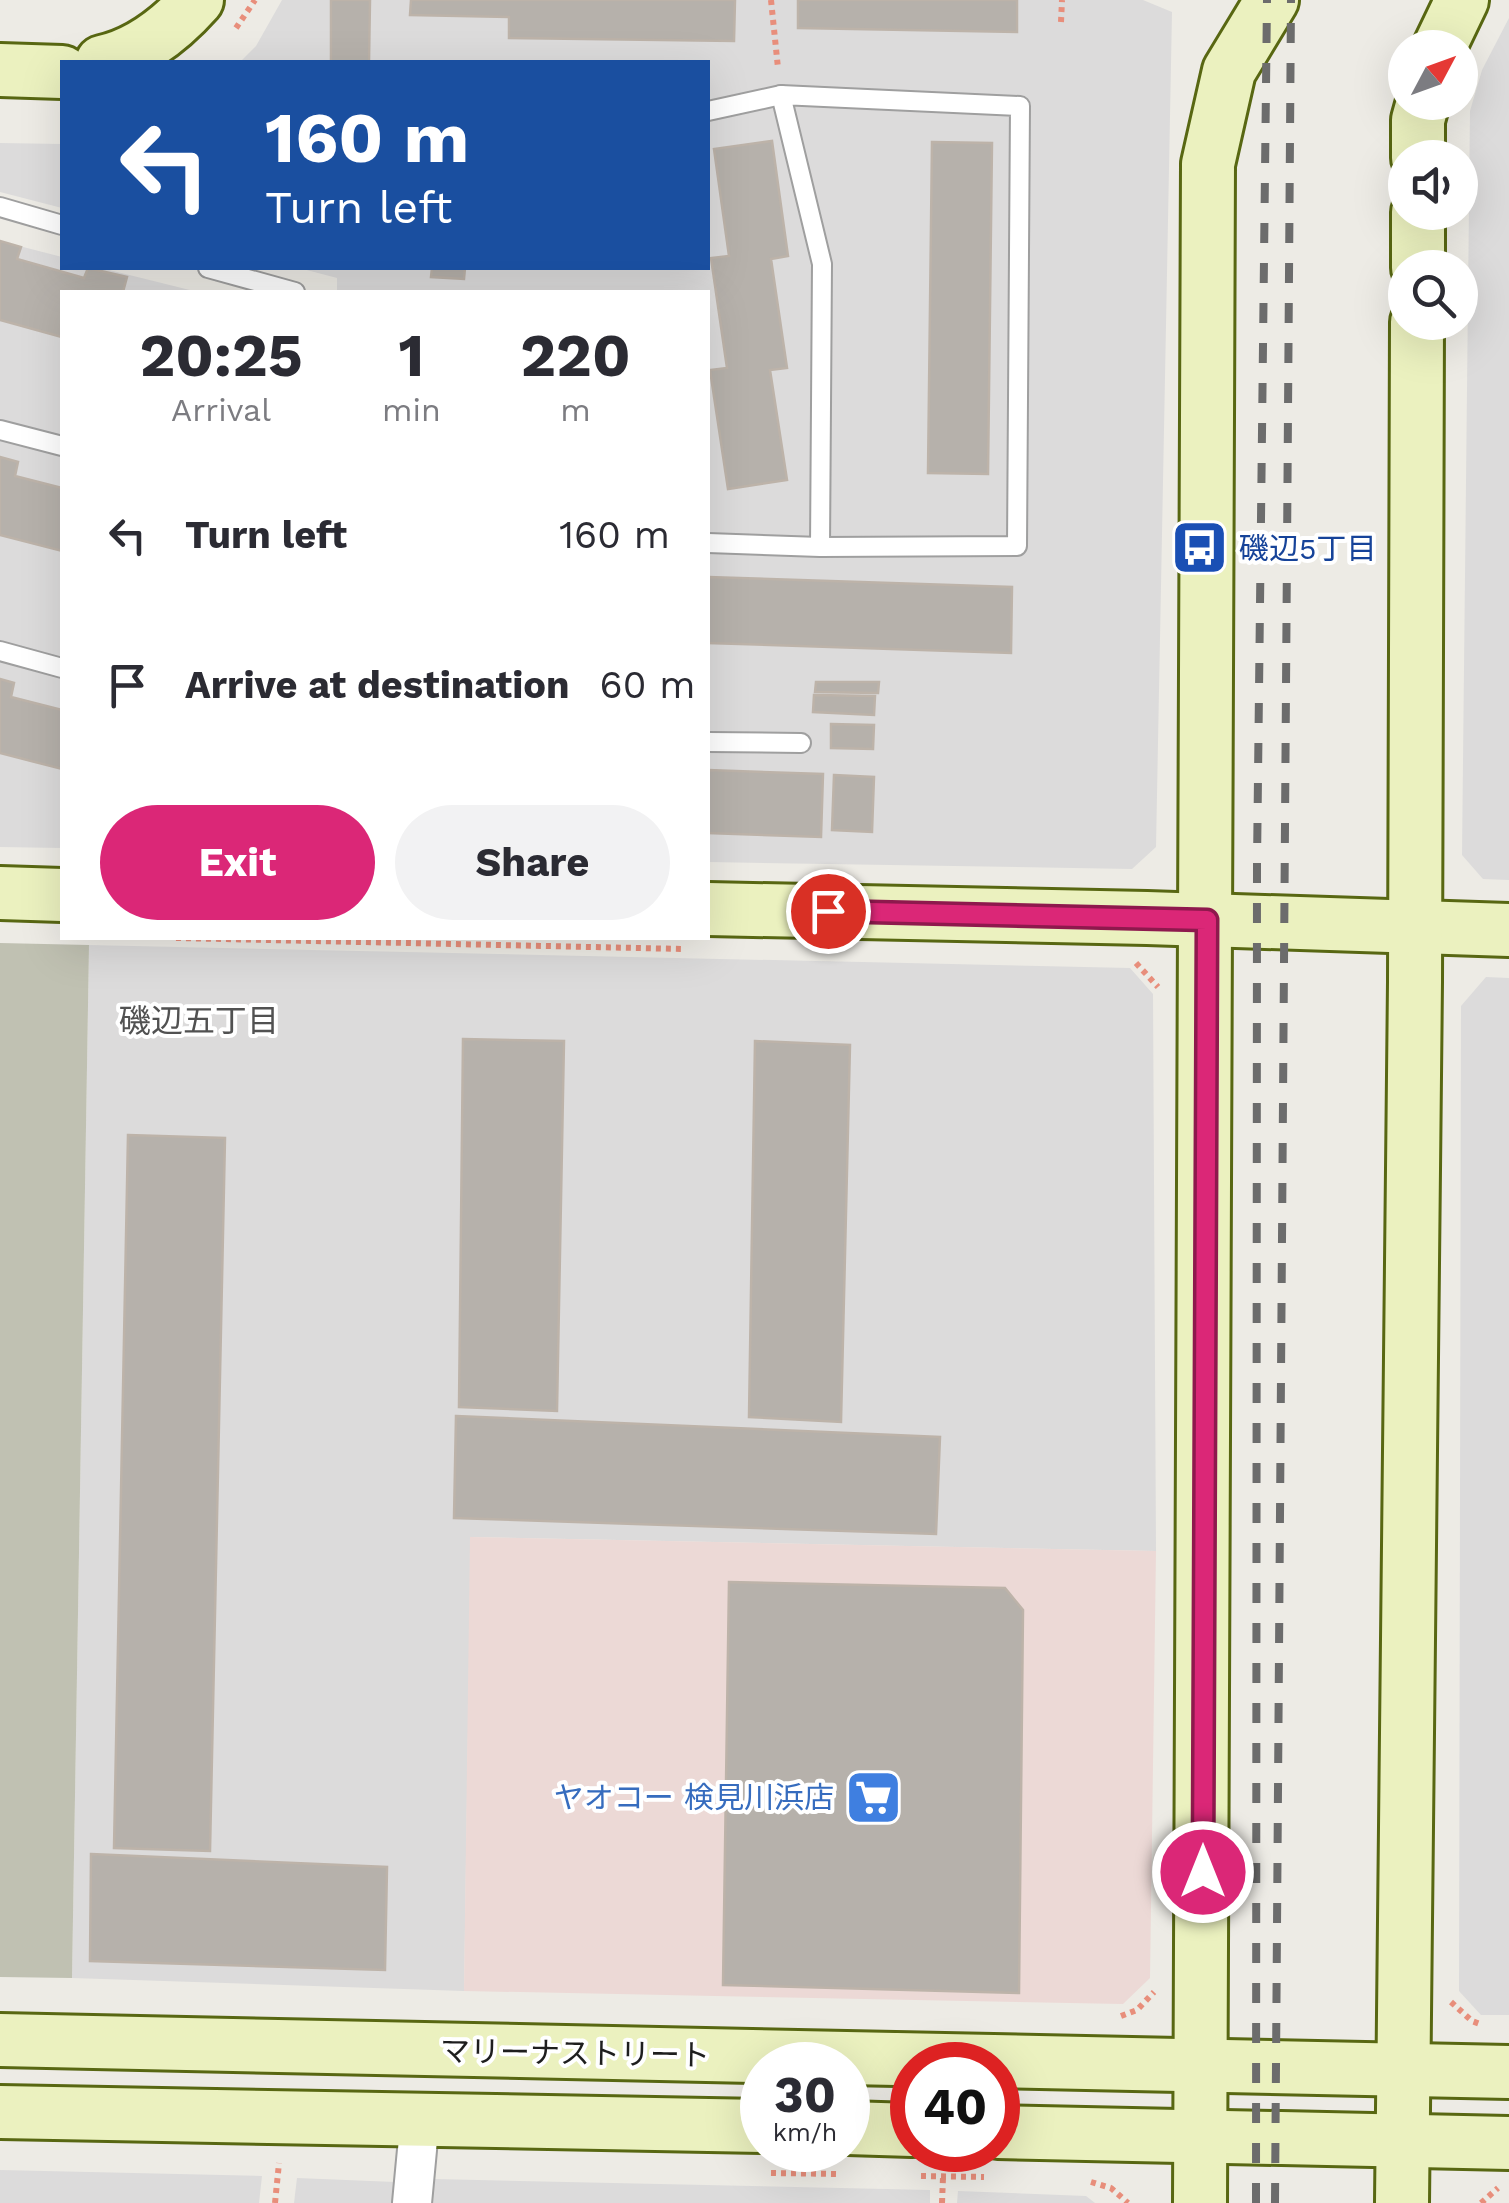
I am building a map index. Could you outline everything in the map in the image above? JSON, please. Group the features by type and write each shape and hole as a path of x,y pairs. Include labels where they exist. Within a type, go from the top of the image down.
{"street":[{"path":"107,60 147,43 177,22 197,0"},
{"path":"1200,2203 1208,164 1229,71 1272,0"},
{"path":"1448,30 1462,0"},
{"path":"0,70 60,72"},
{"path":"1402,2203 1416,929 1418,340"},
{"path":"0,893 60,894"},
{"path":"710,929 1207,920 1509,930"},
{"name":"マリーナストリート","path":"0,2040 1404,2070 1502,2049"},
{"path":"0,2112 420,2118 740,2147"},
{"path":"412,2203 420,2118"},
{"path":"1020,2153 1200,2137 1509,2143"}],"lane":[{"path":"780,94 822,264 820,547"},
{"path":"710,111 780,94 1020,106 1017,546 710,543"},
{"path":"0,207 60,224"},
{"path":"215,270 288,290"},
{"path":"0,430 60,445"},
{"path":"0,651 60,667"},
{"path":"710,742 801,743"}],"path":[{"path":"771,0 780,94"},
{"path":"1062,0 1062,22"},
{"path":"1128,960 1157,984 1162,995"},
{"path":"1105,2016 1125,2016 1157,1988"},
{"path":"1446,1988 1451,2002 1502,2049"},
{"path":"276,2203 280,2162"},
{"path":"937,2172 943,2176"},
{"path":"943,2176 953,2172"},
{"path":"942,2203 943,2176"},
{"path":"1084,2179 1111,2188 1128,2203"}],"shaded area":[{"path":"282,0 1143,0 1172,12 1156,847 1132,869 710,862 710,290 337,290 337,278 307,270 710,270 710,60 242,60 256,46"},
{"path":"1509,18 1509,880 1483,879 1462,855 1468,340 1478,340 1478,250 1469,250 1469,230 1478,230 1478,140 1470,140 1470,120 1478,120 1482,70"},
{"path":"0,143 60,144 60,207 0,192"},
{"path":"0,241 60,256 60,270 109,270 190,290 60,290 60,848 0,847"},
{"path":"0,943 89,945 72,1978 0,1977"},
{"path":"89,945 1130,968 1153,994 1156,1551 471,1537 464,1991 72,1978"},
{"path":"1486,977 1509,978 1509,2015 1481,2015 1459,1991 1461,1006"},
{"path":"470,1537 1156,1551 1150,1978 1123,2004 464,1991"},
{"path":"0,2170 262,2176 259,2203 0,2203"},
{"path":"297,2178 395,2182 393,2203 294,2203"},
{"path":"434,2179 930,2190 930,2203 432,2203"},
{"path":"958,2191 1086,2196 1095,2203 957,2203"}],"building":[{"path":"331,0 370,0 369,60 331,60"},
{"path":"411,0 735,0 734,41 509,38 509,17 410,15"},
{"path":"798,0 1017,0 1017,32 798,28"},
{"path":"772,141 788,256 771,259 787,368 770,370 787,480 728,489 710,370 727,368 711,258 729,256 714,149"},
{"path":"932,142 992,143 988,474 928,473"},
{"path":"0,241 21,247 17,259 84,278 87,270 127,277 124,290 60,290 60,336 0,320"},
{"path":"432,270 465,270 464,279 431,277"},
{"path":"0,457 18,462 15,476 60,487 60,550 0,535"},
{"path":"710,577 1012,587 1011,653 710,643"},
{"path":"0,679 14,683 11,697 60,709 60,768 0,753"},
{"path":"816,682 879,682 878,693 815,692"},
{"path":"814,695 875,696 874,715 813,712"},
{"path":"831,724 874,725 873,749 831,748"},
{"path":"710,770 823,774 821,837 710,833"},
{"path":"834,775 874,777 872,832 832,830"},
{"path":"463,1039 564,1041 557,1411 459,1407"},
{"path":"755,1041 850,1045 841,1422 749,1417"},
{"path":"128,1135 225,1138 210,1851 114,1848"},
{"path":"456,1416 940,1437 936,1534 454,1518"},
{"name":"ヤオコー 検見川浜店","path":"729,1582 1005,1588 1023,1610 1019,1993 723,1985"},
{"path":"91,1854 387,1867 385,1970 90,1961"}],"railway":[{"path":"1256,2203 1257,864 1267,0"},
{"path":"1275,2203 1291,0"}],"place":[{"name":"磯辺5丁目","path":"1200,548"},
{"name":"ヤオコー 検見川浜店","path":"873,1797"}],"district":[{"name":"磯辺五丁目","path":"199,1021"}],"route":[{"path":"828,911 1207,920 1203,1872"}]}
